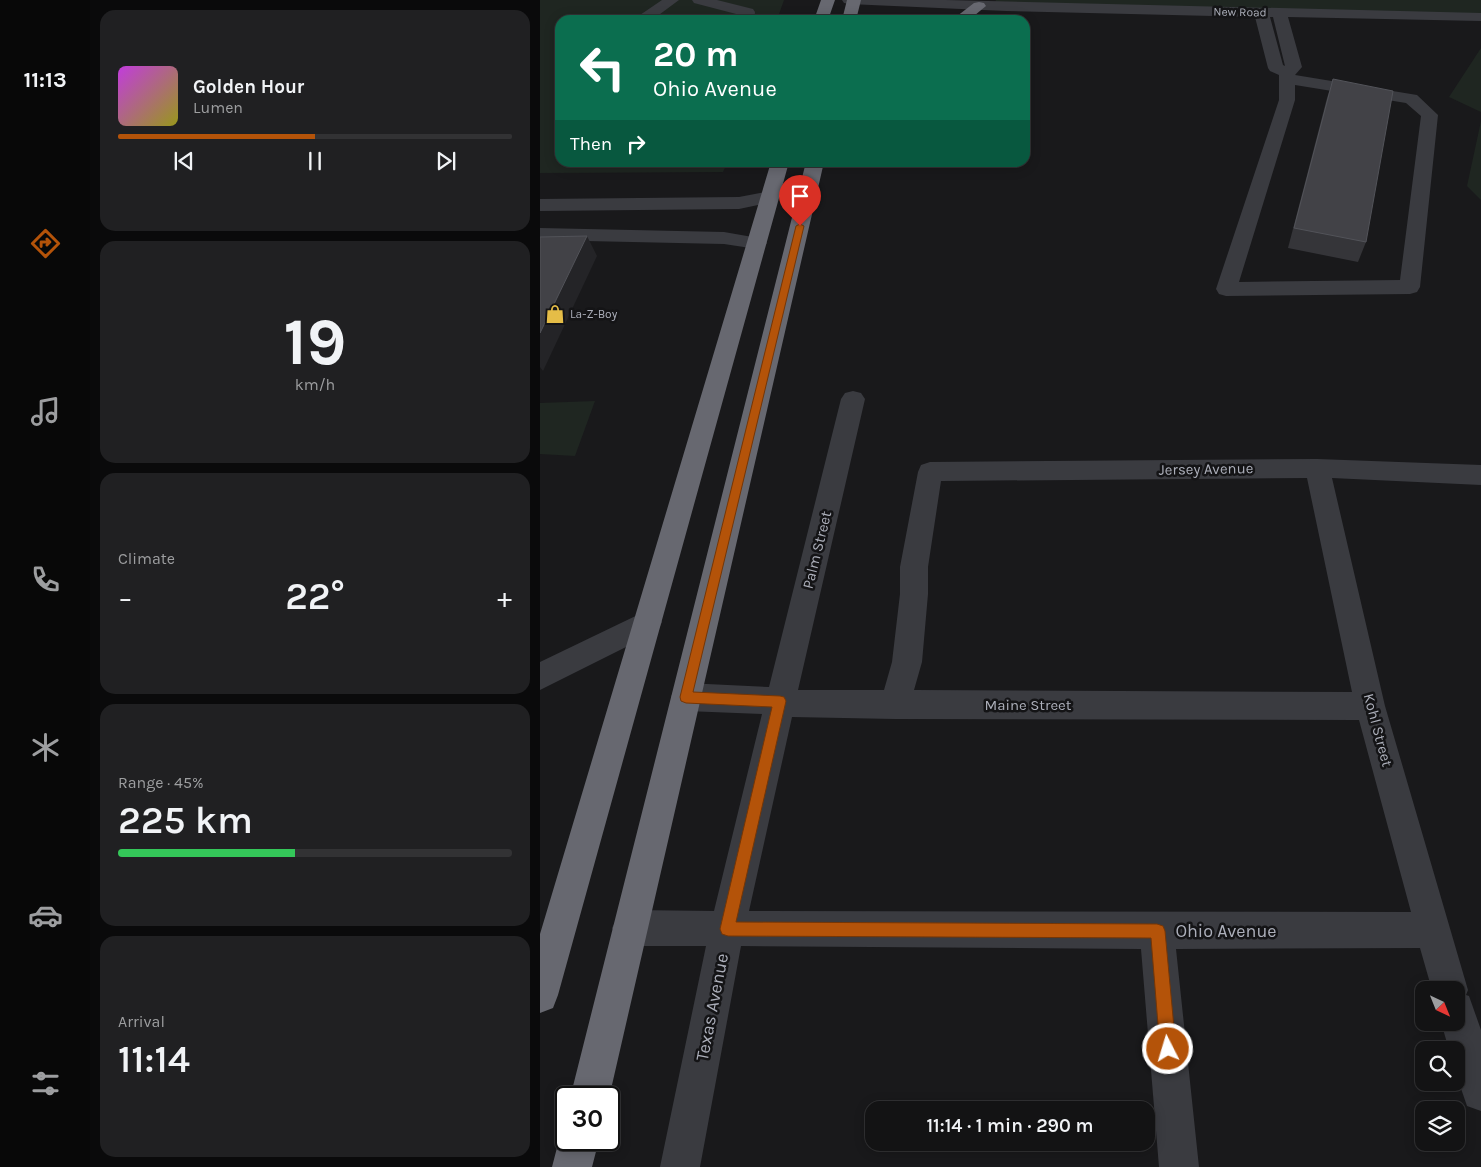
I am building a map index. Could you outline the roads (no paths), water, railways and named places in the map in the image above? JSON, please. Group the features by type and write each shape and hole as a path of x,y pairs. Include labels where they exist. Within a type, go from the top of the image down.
{"highway":[{"path":"823,15 828,0"},
{"path":"850,15 854,0"},
{"path":"964,15 979,3"},
{"path":"540,995 779,167"},
{"path":"592,1086 816,167"},
{"path":"572,1167 576,1151"}],"street":[{"path":"650,15 672,0"},
{"path":"699,0 748,12 748,15"},
{"name":"New Road","path":"849,0 1481,17"},
{"path":"1261,12 1276,68 1286,76 1411,99 1430,115 1410,287 1226,289 1288,100 1286,76 1294,67 1279,13"},
{"path":"540,205 739,203 770,197"},
{"path":"540,234 724,238 757,243"},
{"name":"Palm Street","path":"780,701 853,400"},
{"name":"Jersey Avenue","path":"895,705 907,662 914,594 914,567 930,472 1317,468 1481,475"},
{"name":"Kohl Street","path":"1317,468 1370,706 1447,981"},
{"path":"540,677 648,622"},
{"name":"Maine Street","path":"686,697 780,701 800,704 1370,706"},
{"name":"Texas Avenue","path":"680,1167 728,929 780,701"},
{"name":"Ohio Avenue","path":"630,928 1157,931 1432,930"},
{"path":"1157,931 1179,1167"},
{"path":"1463,1031 1481,1092"}],"place":[{"name":"La-Z-Boy","path":"555,314"}]}
